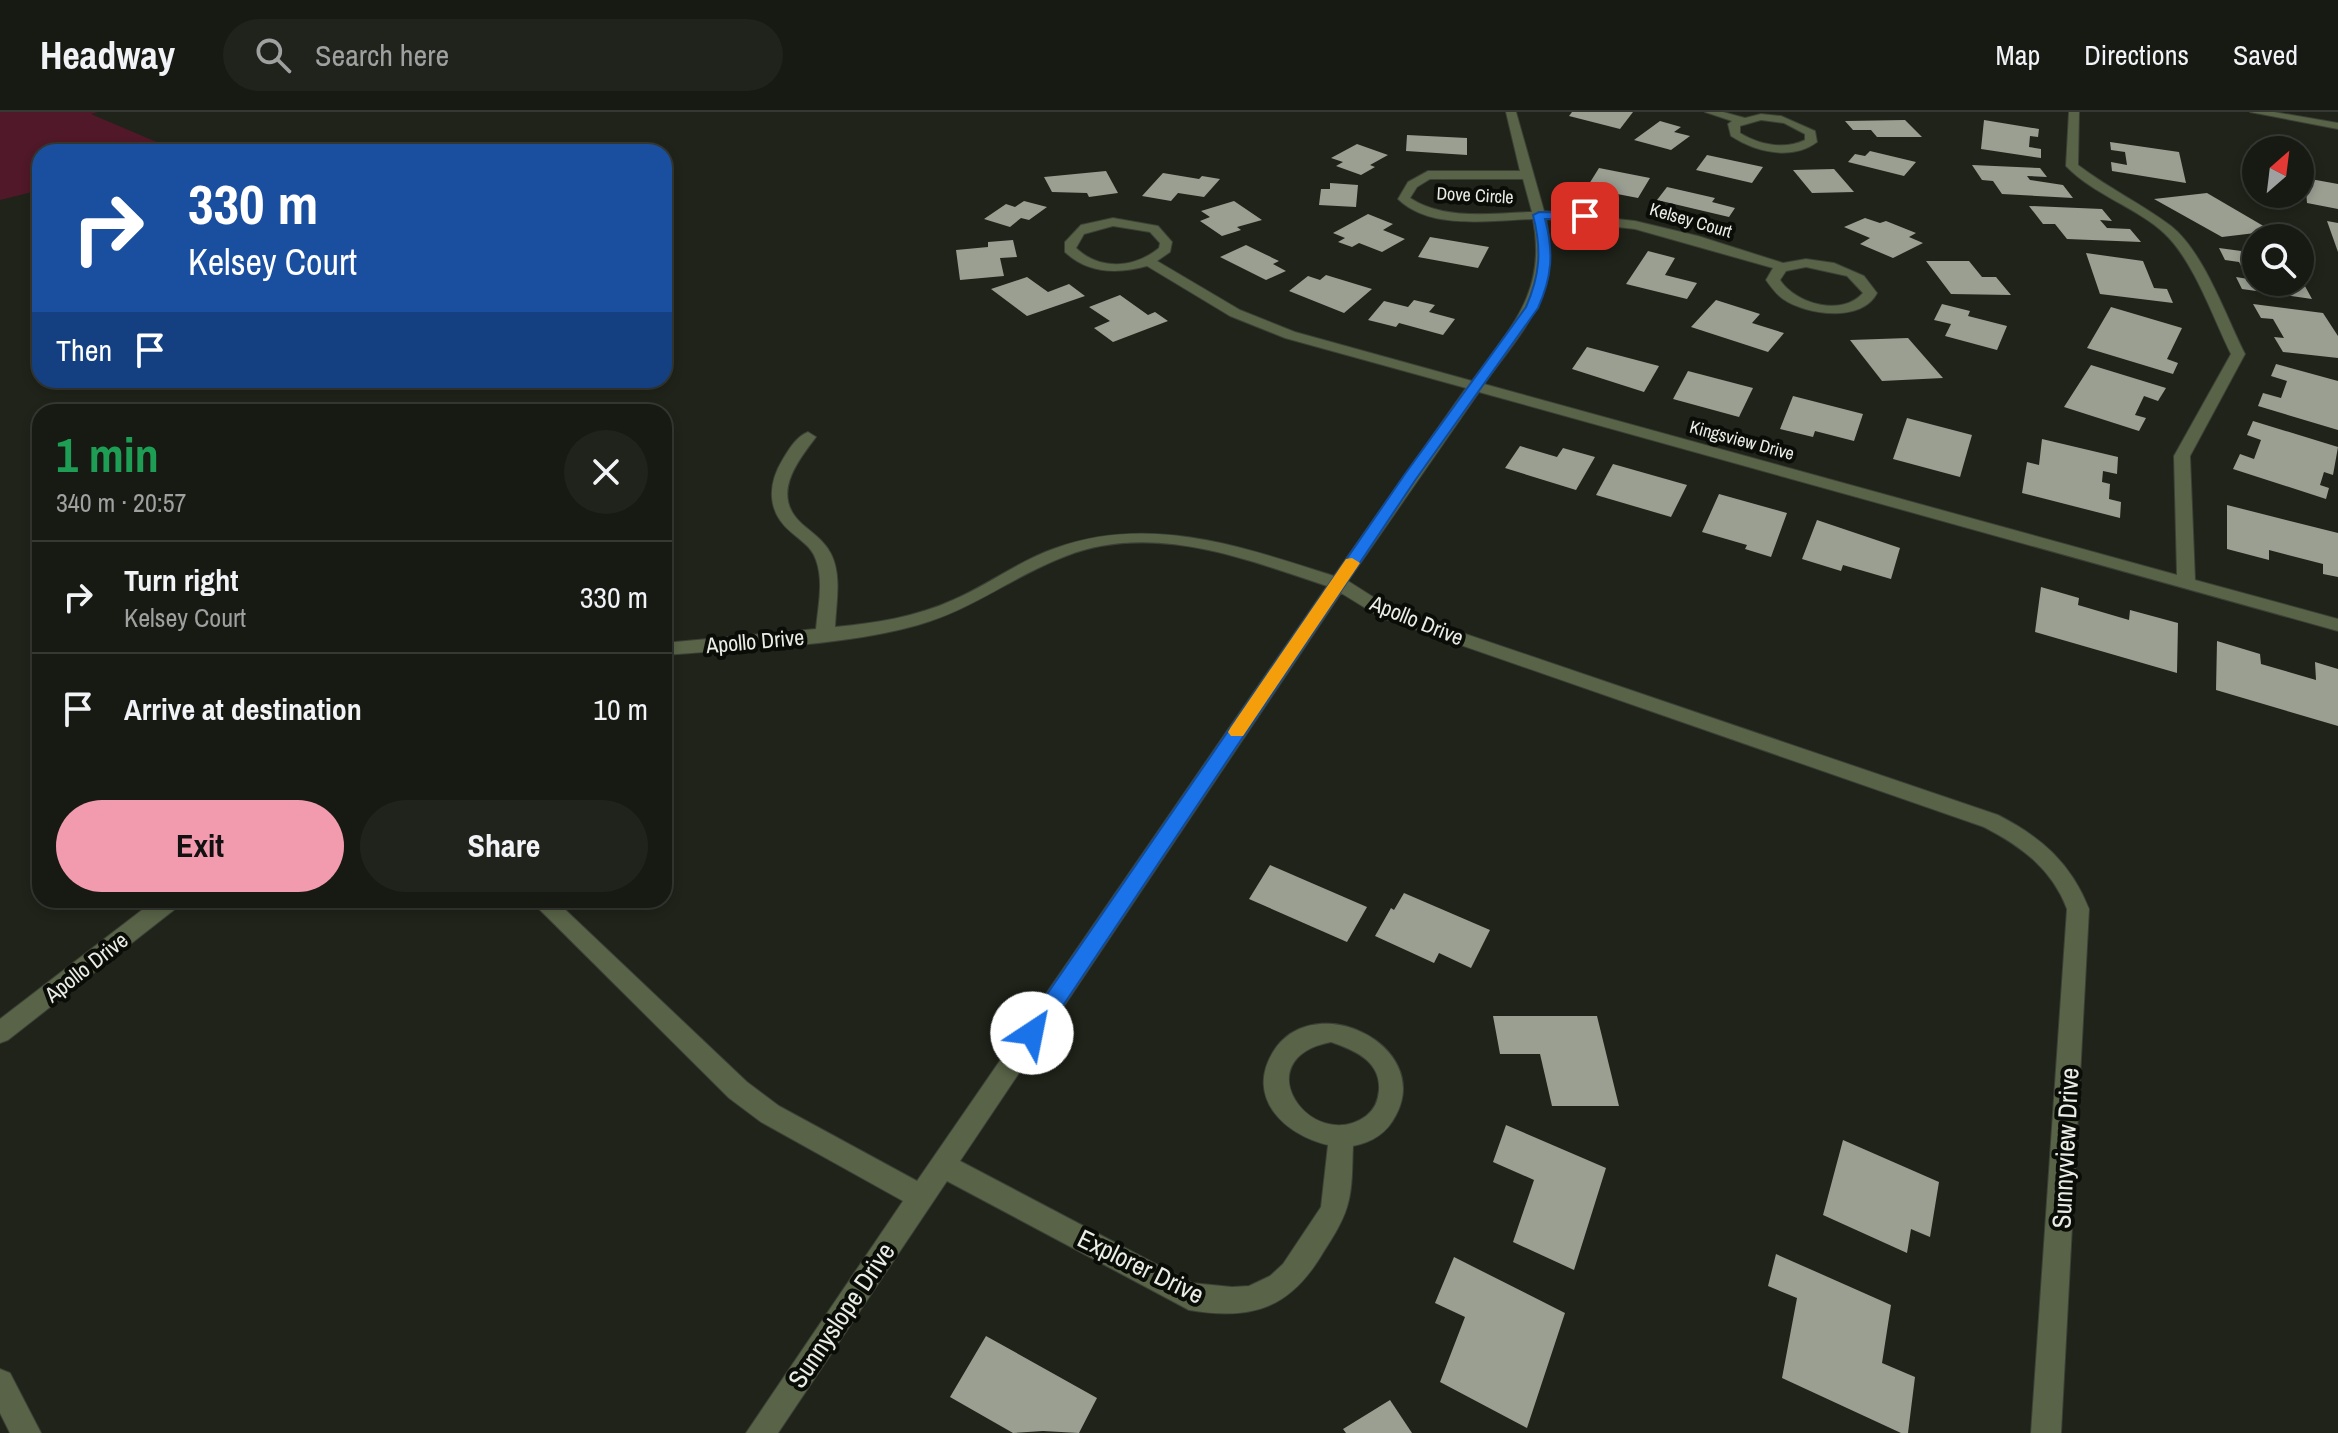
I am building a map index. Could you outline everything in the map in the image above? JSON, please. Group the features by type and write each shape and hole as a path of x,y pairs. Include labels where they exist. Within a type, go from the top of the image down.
{"street":[{"path":"942,1165 1338,583 1532,308 1546,262 1545,239 1511,112"},
{"path":"1710,112 1741,120 1761,117 1785,120 1805,128 1813,138 1811,142 1795,148 1754,144 1742,140 1732,129 1741,120"},
{"path":"2074,112 2072,166 2107,193 2168,230 2189,255 2238,354 2182,456 2186,583"},
{"path":"2255,112 2338,126"},
{"name":"Dove Circle","path":"1527,175 1428,175 1407,189 1404,199 1412,207 1433,213 1463,216 1539,215"},
{"name":"Kelsey Court","path":"1539,215 1585,216 1632,222 1688,236 1782,267 1806,263 1835,268 1860,279 1870,293 1861,304 1849,308 1808,304 1776,287 1773,280 1775,273 1782,267"},
{"path":"1099,224 1142,225 1162,235 1166,242 1159,256 1149,262 1134,266 1101,266 1075,256 1070,249 1070,241 1076,234 1099,224"},
{"name":"Kingsview Drive","path":"1149,262 1235,313 1290,335 2338,625"},
{"path":"808,437 789,456 777,488 780,507 791,523 822,551 829,571 825,635"},
{"name":"Apollo Drive","path":"672,648 825,635 914,620 958,605 1060,552 1097,542 1173,538 1210,544 1338,583 1386,613 1991,821 2039,849 2058,868"},
{"name":"Sunnyview Drive","path":"2046,1433 2078,909 2072,888 2058,868"},
{"name":"Apollo Drive","path":"0,1033 161,908"},
{"path":"549,908 738,1090 770,1114 921,1197"},
{"path":"1331,1032 1350,1035 1368,1044 1382,1057 1391,1074 1393,1092 1389,1109 1378,1124 1361,1133 1341,1137 1305,1127 1290,1115 1280,1100 1276,1083 1277,1067 1285,1052 1297,1041 1312,1034 1331,1032"},
{"name":"Explorer Drive","path":"942,1165 1189,1296 1223,1303 1256,1299 1286,1283 1302,1266 1335,1207 1341,1137"},
{"name":"Sunnyslope Drive","path":"761,1433 942,1165"},
{"path":"0,1383 26,1433"}],"shaded area":[{"path":"0,112 98,112 91,114 161,144 32,144 32,192 0,200"}],"building":[{"path":"1572,112 1633,112 1620,129 1569,116"},
{"path":"1905,120 1922,137 1877,137 1871,130 1853,130 1845,121"},
{"path":"1984,120 2039,129 2038,137 2030,136 2029,147 2041,149 2041,158 1981,149"},
{"path":"1660,121 1681,127 1674,132 1690,136 1671,150 1634,140"},
{"path":"1407,135 1467,138 1467,155 1406,151"},
{"path":"2110,142 2179,152 2186,183 2112,171 2111,162 2127,165 2125,152 2111,150"},
{"path":"1357,144 1388,155 1370,165 1375,167 1361,175 1336,166 1343,162 1331,158"},
{"path":"1870,151 1916,162 1904,176 1848,162 1855,154 1865,156"},
{"path":"1707,155 1763,167 1752,183 1696,170"},
{"path":"1972,165 2040,168 2047,177 2027,176 2030,180 2063,185 2073,198 2002,194 1993,181 1982,180"},
{"path":"1599,168 1650,178 1638,198 1612,193 1615,189 1589,184"},
{"path":"1834,169 1854,192 1812,193 1793,170"},
{"path":"1106,171 1118,193 1089,197 1087,193 1052,192 1044,177"},
{"path":"1163,173 1220,179 1204,197 1178,193 1171,201 1142,196"},
{"path":"2314,180 2338,184 2338,209 2314,204"},
{"path":"1330,183 1358,185 1356,207 1319,205 1321,189 1330,189"},
{"path":"1667,187 1715,198 1712,202 1735,208 1729,217 1657,200"},
{"path":"2207,193 2260,224 2242,224 2242,235 2222,237 2154,199"},
{"path":"1024,201 1047,207 1029,220 1021,218 1010,227 984,219 1006,204 1015,207"},
{"path":"1234,201 1262,220 1237,227 1241,230 1222,236 1200,221 1210,217 1201,211"},
{"path":"2029,206 2102,209 2112,221 2100,220 2107,228 2130,229 2141,242 2067,239 2055,224 2043,224"},
{"path":"1368,214 1393,224 1383,230 1405,239 1382,252 1359,243 1352,247 1338,242 1345,238 1333,233"},
{"path":"1865,218 1880,223 1886,221 1916,233 1909,237 1923,243 1893,258 1860,244 1870,238 1844,227"},
{"path":"2327,221 2338,223 2338,252"},
{"path":"1430,237 1489,247 1478,268 1418,257"},
{"path":"1013,240 1017,257 1000,258 1004,276 960,280 956,250 988,247 988,242"},
{"path":"1246,245 1279,261 1273,264 1286,271 1266,280 1220,257"},
{"path":"2219,248 2242,251 2242,268 2239,262 2225,260"},
{"path":"1648,251 1675,258 1665,275 1697,283 1687,299 1626,284"},
{"path":"2086,253 2143,261 2154,288 2167,289 2173,303 2100,294"},
{"path":"1926,261 1969,261 1982,277 1996,277 2011,295 1951,294"},
{"path":"1326,275 1372,289 1344,313 1289,291 1308,276 1320,280"},
{"path":"1027,277 1048,292 1069,284 1085,296 1027,316 991,289"},
{"path":"1120,295 1148,315 1155,312 1168,321 1113,342 1094,328 1110,321 1089,307"},
{"path":"1414,300 1435,305 1429,312 1455,319 1443,335 1399,323 1396,327 1368,320 1384,301 1408,307"},
{"path":"1716,300 1760,314 1752,323 1784,333 1768,352 1691,327"},
{"path":"1942,304 1970,311 1968,316 2007,326 1997,350 1945,336 1951,324 1934,320"},
{"path":"2253,304 2323,313 2338,336 2338,358 2283,352 2274,337 2284,338 2273,319 2261,318"},
{"path":"2111,307 2182,328 2167,359 2178,363 2173,374 2087,348"},
{"path":"1908,338 1943,378 1882,381 1850,340"},
{"path":"1587,347 1659,366 1644,392 1572,369"},
{"path":"2276,364 2338,381 2338,430 2258,406 2263,393 2281,398 2287,381 2271,376"},
{"path":"2091,365 2166,388 2158,401 2144,396 2135,415 2146,418 2139,431 2064,407"},
{"path":"1688,371 1753,388 1739,417 1673,399"},
{"path":"1793,396 1863,414 1854,441 1815,431 1813,437 1780,429"},
{"path":"1907,418 1972,435 1960,477 1893,459"},
{"path":"2253,421 2338,447 2333,475 2324,472 2320,485 2329,488 2326,499 2233,469 2240,454 2254,459 2261,440 2247,435"},
{"path":"2042,439 2118,457 2117,474 2103,471 2102,482 2110,484 2109,499 2121,502 2120,518 2022,493 2027,462 2039,465"},
{"path":"1520,446 1557,457 1563,448 1595,457 1576,490 1505,468"},
{"path":"1613,464 1687,485 1671,517 1596,495"},
{"path":"1719,494 1787,513 1771,557 1745,549 1747,545 1702,532"},
{"path":"2227,505 2338,533 2338,577 2323,574 2323,564 2269,550 2269,560 2227,549"},
{"path":"1817,520 1900,548 1891,579 1843,565 1841,571 1802,559"},
{"path":"2041,587 2079,598 2078,605 2129,620 2130,610 2178,623 2177,673 2035,632"},
{"path":"2217,641 2260,654 2261,664 2316,680 2315,662 2338,669 2338,726 2216,690"},
{"path":"1270,865 1367,907 1347,942 1249,899"},
{"path":"1404,893 1490,930 1471,968 1439,953 1434,963 1375,936"},
{"path":"1493,1016 1597,1016 1619,1106 1552,1106 1540,1054 1500,1054"},
{"path":"1506,1125 1606,1168 1574,1270 1513,1242 1534,1180 1493,1162"},
{"path":"1843,1140 1939,1182 1930,1237 1911,1229 1907,1253 1823,1215"},
{"path":"1776,1254 1891,1305 1882,1363 1915,1377 1908,1433 1901,1433 1782,1378 1797,1298 1768,1286"},
{"path":"1454,1257 1565,1313 1527,1428 1440,1382 1465,1317 1435,1303"},
{"path":"986,1336 1097,1398 1079,1433 1013,1433 950,1397"},
{"path":"1390,1400 1412,1433 1346,1433 1343,1429"}],"slow traffic":[{"path":"1237,732 1352,563"}],"route":[{"path":"1032,1033 1410,477 1532,308 1546,262 1539,215 1585,216"}]}
